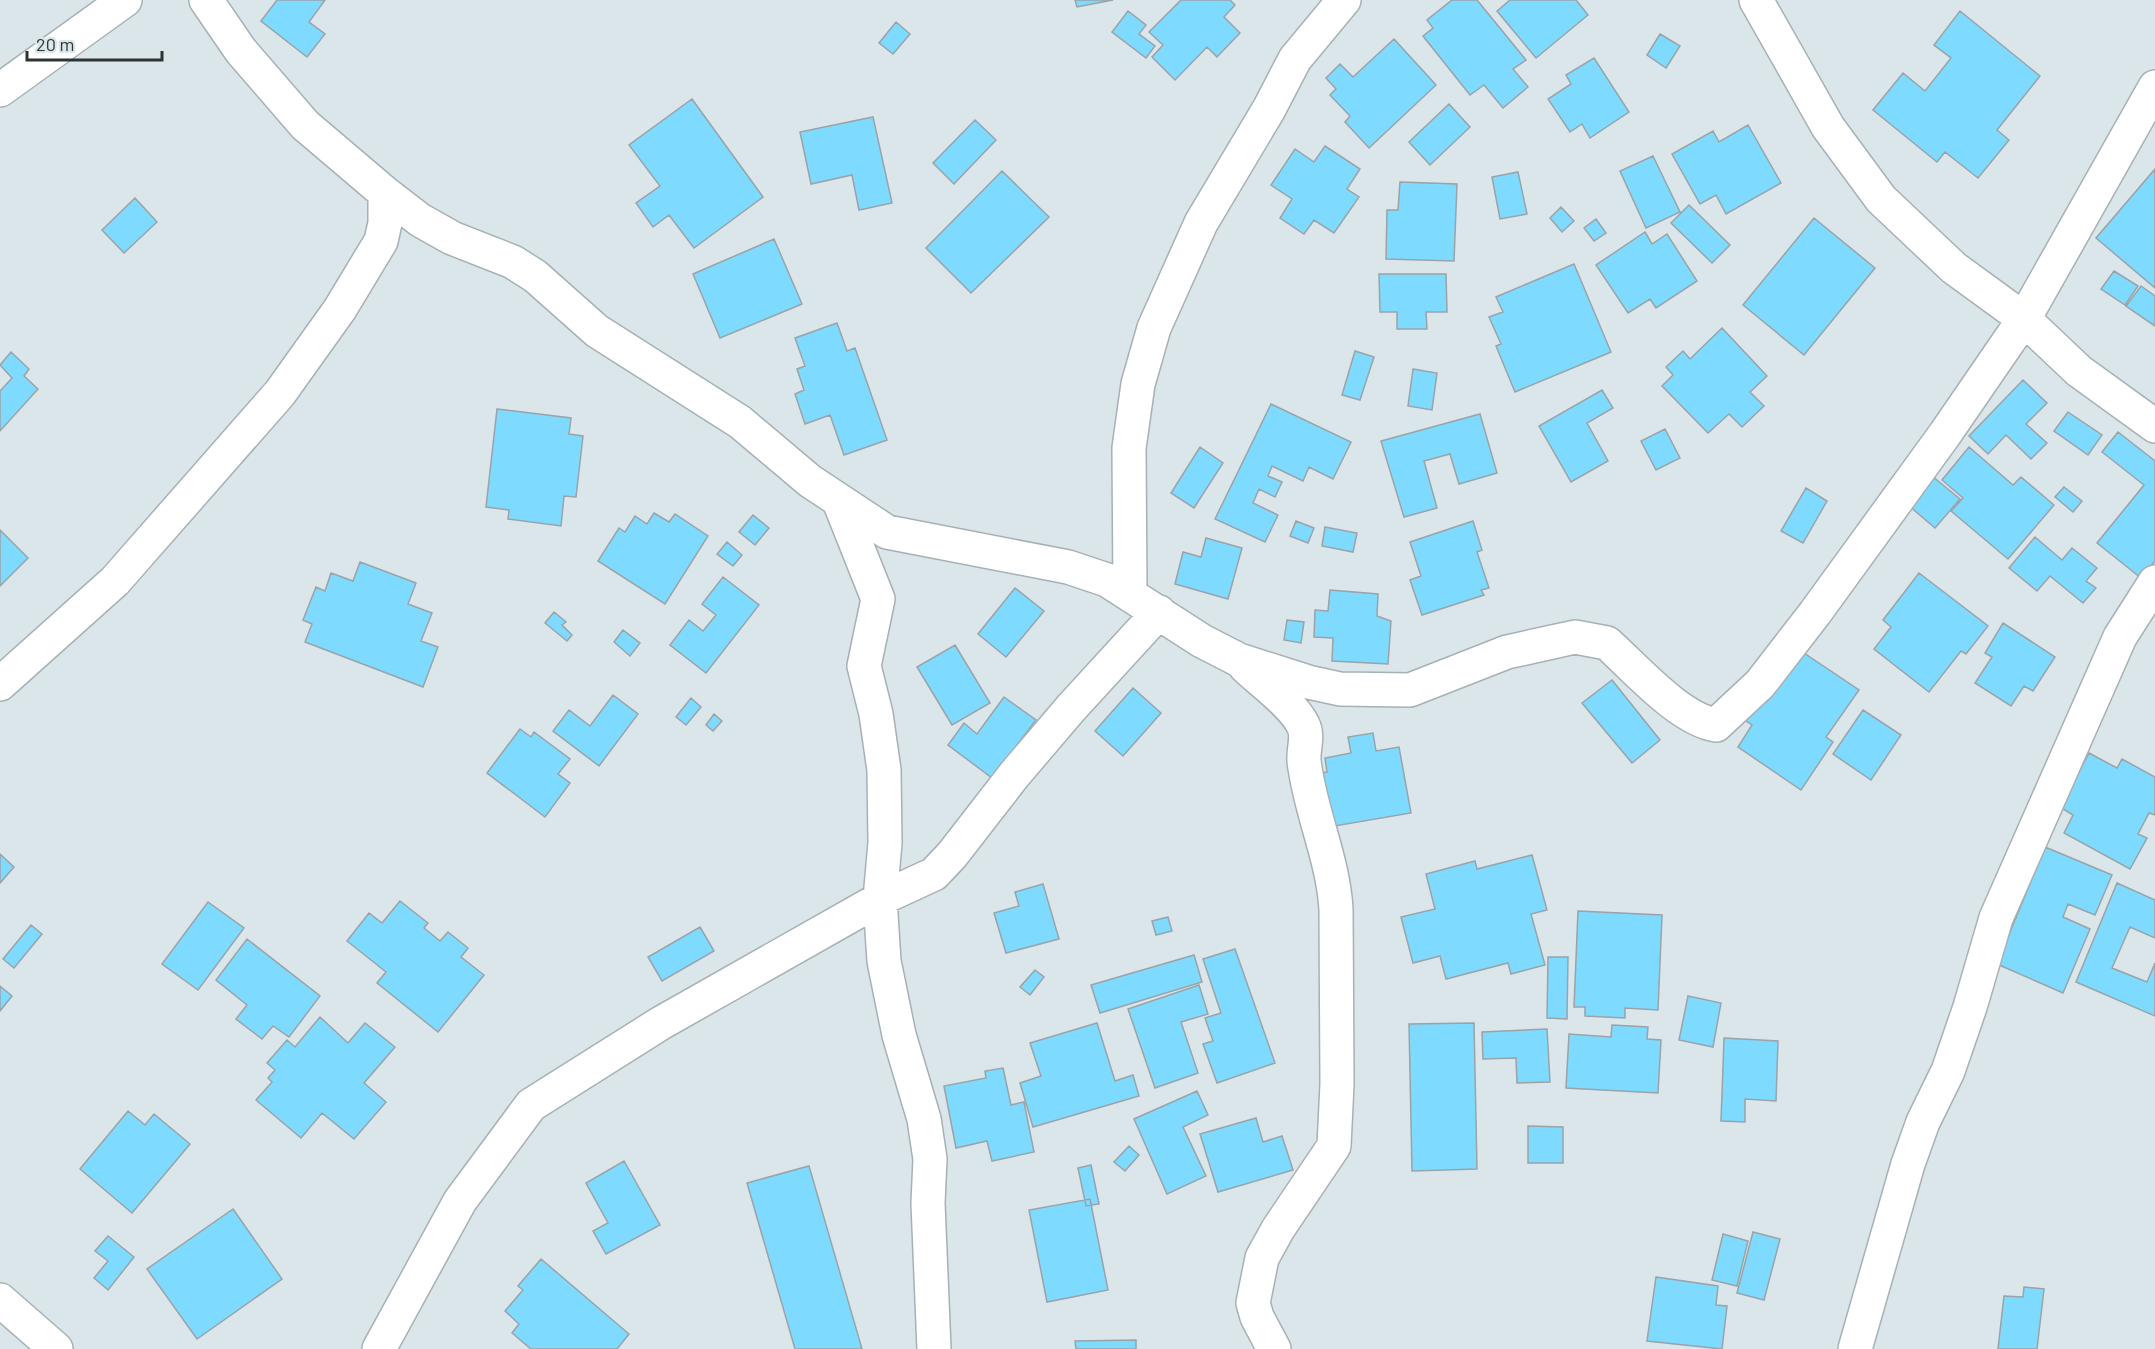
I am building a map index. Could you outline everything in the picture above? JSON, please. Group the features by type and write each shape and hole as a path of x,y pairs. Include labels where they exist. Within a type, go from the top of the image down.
{"street":[{"path":"206,0 241,51 305,125 385,193 420,220 452,238 513,262 535,276 597,331 740,422 810,482 886,532 1068,567 1107,580 1239,660 1298,716 1305,728 1304,757 1309,794 1334,883 1337,1084 1334,1146 1278,1229 1262,1258 1253,1303 1257,1317 1275,1349"},
{"path":"1130,592 1129,448 1138,384 1154,328 1201,223 1269,109 1295,59 1344,0"},
{"path":"1756,0 1828,127 1881,199 1954,268 2024,319 2079,371 2155,426"},
{"path":"0,90 108,4"},
{"path":"1239,660 1308,682 1340,689 1410,690 1507,652 1575,636 1587,637 1607,643 1674,703 1700,720 1716,725 1760,684 1815,613 1945,435 2024,319 2155,87"},
{"path":"0,684 115,581 280,393 340,309 381,241 385,223 385,193"},
{"path":"839,501 878,599 864,666 876,714 884,770 885,843 880,899 884,961 899,1035 924,1119 930,1159 928,1203 934,1349"},
{"path":"1855,1349 1908,1164 1923,1122 1959,1039 1996,918 2120,637 2155,582"},
{"path":"379,1349 459,1201 531,1105 662,1023 880,899 934,874 952,855 1014,775 1159,612"},
{"path":"0,1300 56,1349"}],"building":[{"path":"277,0 325,0 309,22 325,34 307,57 261,21"},
{"path":"1075,0 1113,0 1077,7"},
{"path":"1181,0 1230,0 1235,5 1224,17 1240,33 1217,57 1207,47 1175,80 1152,57 1163,45 1149,32"},
{"path":"1452,0 1477,0 1526,60 1513,69 1528,87 1503,108 1484,85 1470,95 1423,36 1433,28 1427,20"},
{"path":"1510,0 1576,0 1588,15 1536,58 1497,11"},
{"path":"1128,11 1146,25 1139,34 1155,46 1146,58 1112,32"},
{"path":"1960,11 2040,76 1997,130 2009,140 1978,178 1945,152 1937,162 1873,110 1903,73 1925,91 1951,58 1934,45"},
{"path":"896,22 910,34 893,54 879,43"},
{"path":"1660,34 1680,46 1666,68 1647,55"},
{"path":"1394,39 1436,85 1369,148 1345,122 1350,116 1330,95 1336,89 1326,78 1340,64 1353,77"},
{"path":"1594,58 1629,112 1590,138 1582,124 1570,132 1548,99 1571,84 1566,75"},
{"path":"692,99 763,197 694,248 669,215 653,227 636,203 660,186 629,145"},
{"path":"1449,104 1470,127 1430,165 1409,142"},
{"path":"873,117 892,203 859,210 852,175 811,184 800,132"},
{"path":"975,120 996,140 954,184 933,163"},
{"path":"1748,125 1781,183 1726,214 1716,195 1700,204 1672,154 1713,131 1719,142"},
{"path":"1325,146 1360,169 1347,189 1359,197 1334,233 1314,220 1304,234 1280,218 1292,199 1271,185 1295,149 1314,162"},
{"path":"1653,156 1680,212 1646,228 1620,171"},
{"path":"2155,169 2155,288 2096,238"},
{"path":"1002,171 1049,217 971,293 926,248"},
{"path":"1518,172 1527,214 1500,219 1492,177"},
{"path":"1400,182 1457,184 1454,261 1386,259 1387,210 1398,210"},
{"path":"135,198 157,222 124,253 102,230"},
{"path":"1689,205 1730,245 1712,263 1671,223"},
{"path":"1561,207 1574,221 1562,232 1550,218"},
{"path":"1814,218 1875,268 1804,355 1743,305"},
{"path":"1596,219 1606,233 1594,241 1584,228"},
{"path":"1645,232 1652,244 1667,234 1697,281 1656,308 1650,299 1628,313 1596,265"},
{"path":"774,239 802,304 720,338 693,274"},
{"path":"1574,264 1611,352 1515,392 1496,346 1501,344 1489,317 1503,312 1496,297"},
{"path":"2114,271 2138,286 2125,305 2101,289"},
{"path":"1379,274 1446,274 1447,312 1426,312 1427,329 1397,329 1397,312 1380,312"},
{"path":"2141,286 2155,296 2155,326 2126,306"},
{"path":"837,323 847,351 855,348 887,440 844,455 830,415 805,424 795,394 804,390 797,369 805,366 795,338"},
{"path":"1722,328 1767,376 1750,392 1764,406 1742,427 1729,414 1708,433 1662,386 1673,375 1666,367 1683,351 1690,359"},
{"path":"1355,351 1374,357 1360,400 1342,395"},
{"path":"11,352 29,369 24,376 38,389 0,431 0,391 12,378 0,365"},
{"path":"1413,369 1437,373 1432,410 1408,406"},
{"path":"2023,380 2047,403 2026,424 2047,443 2031,459 2006,435 1988,454 1969,436"},
{"path":"1602,390 1613,408 1587,423 1608,461 1571,482 1539,426"},
{"path":"1271,404 1351,442 1333,479 1309,467 1303,481 1272,466 1268,476 1282,482 1275,497 1259,489 1253,503 1278,515 1265,542 1215,519"},
{"path":"497,409 571,418 569,434 583,436 576,497 564,496 561,526 508,519 509,510 486,507"},
{"path":"2068,412 2102,435 2088,455 2054,431"},
{"path":"1480,414 1497,473 1459,484 1450,454 1424,461 1437,508 1404,517 1381,441"},
{"path":"1665,429 1680,458 1656,470 1641,441"},
{"path":"2118,432 2155,461 2155,561 2141,578 2097,543 2144,485 2102,452"},
{"path":"1200,447 1223,463 1194,508 1171,493"},
{"path":"1969,447 2013,485 2021,477 2054,505 2008,559 1951,511 1963,498 1942,480"},
{"path":"1932,476 1960,499 1935,528 1908,505"},
{"path":"2064,487 2082,501 2073,512 2055,497"},
{"path":"1806,488 1827,501 1803,543 1781,531"},
{"path":"654,513 669,522 675,514 708,536 665,604 598,561 619,528 625,532 635,516 647,524"},
{"path":"753,515 769,528 755,545 739,532"},
{"path":"1296,521 1314,528 1308,543 1290,536"},
{"path":"1473,521 1482,550 1477,552 1489,588 1481,590 1484,595 1422,615 1410,580 1421,576 1410,542"},
{"path":"1325,527 1357,533 1353,552 1322,546"},
{"path":"0,530 28,558 0,586"},
{"path":"2035,537 2062,560 2072,548 2097,568 2086,581 2096,588 2083,603 2050,576 2037,591 2009,568"},
{"path":"1206,538 1242,548 1228,599 1175,584 1183,552 1201,557"},
{"path":"727,542 742,555 733,566 717,554"},
{"path":"360,562 416,583 408,604 432,613 421,641 438,647 423,687 305,642 312,624 303,620 316,587 325,591 331,573 353,581"},
{"path":"1919,573 1988,626 1966,654 1961,651 1929,692 1874,649 1891,627 1883,620"},
{"path":"723,577 759,605 706,673 670,645 689,620 703,631 716,615 702,604"},
{"path":"1015,588 1044,611 1006,657 978,634"},
{"path":"1330,590 1378,594 1377,616 1391,621 1388,664 1332,661 1333,638 1314,637 1315,610 1328,611"},
{"path":"554,612 566,622 562,625 572,635 567,641 545,623"},
{"path":"1287,620 1304,622 1301,643 1284,640"},
{"path":"2003,623 2055,657 2033,691 2024,686 2011,706 1975,683 1992,657 1985,653"},
{"path":"623,630 640,643 630,656 614,642"},
{"path":"955,645 990,703 952,725 917,667"},
{"path":"1801,651 1859,690 1826,737 1833,742 1801,790 1738,747 1752,725 1743,719 1759,695 1767,701"},
{"path":"1612,680 1660,740 1632,763 1582,703"},
{"path":"1133,688 1161,713 1123,756 1095,731"},
{"path":"613,695 638,714 599,766 553,731 569,710 590,726"},
{"path":"1004,697 1036,720 992,778 948,745 964,723 977,734"},
{"path":"691,698 701,707 686,725 676,717"},
{"path":"1863,710 1901,735 1871,780 1833,754"},
{"path":"714,714 722,721 713,731 706,725"},
{"path":"520,729 531,737 534,732 570,759 558,774 570,783 545,817 487,773"},
{"path":"1373,733 1376,751 1399,747 1411,813 1329,827 1319,773 1327,772 1325,758 1351,753 1348,737"},
{"path":"2089,753 2117,768 2122,759 2155,777 2155,815 2149,813 2138,834 2147,838 2130,869 2064,833 2073,815 2060,807"},
{"path":"2045,847 2112,875 2095,915 2068,904 2063,917 2090,929 2063,993 1997,964"},
{"path":"0,854 14,867 0,883"},
{"path":"1532,855 1547,910 1531,914 1545,965 1511,974 1508,963 1446,979 1440,956 1413,963 1401,917 1435,909 1426,874 1475,861 1477,869"},
{"path":"2117,883 2155,900 2155,938 2130,927 2112,968 2147,982 2155,963 2155,1016 2076,982"},
{"path":"1043,884 1059,939 1006,953 994,913 1019,906 1015,892"},
{"path":"400,901 428,923 424,928 440,941 448,932 468,948 461,957 484,975 438,1032 377,983 386,972 347,941 369,913 382,923"},
{"path":"208,902 244,928 198,990 162,964"},
{"path":"1578,911 1662,915 1658,1010 1625,1008 1625,1018 1585,1016 1585,1007 1574,1007"},
{"path":"1168,917 1172,931 1156,935 1152,921"},
{"path":"31,925 42,934 14,968 3,959"},
{"path":"700,927 714,951 662,981 648,957"},
{"path":"247,939 320,996 289,1037 273,1026 262,1039 236,1019 247,1005 216,980"},
{"path":"1235,949 1275,1063 1217,1083 1203,1044 1213,1041 1205,1018 1221,1013 1203,959"},
{"path":"1194,955 1202,982 1100,1013 1091,985"},
{"path":"1548,957 1568,957 1567,1019 1547,1018"},
{"path":"1035,970 1044,977 1030,995 1020,987"},
{"path":"1199,985 1208,1014 1181,1022 1198,1073 1155,1088 1128,1009"},
{"path":"0,986 12,996 0,1011"},
{"path":"1688,996 1721,1003 1713,1047 1679,1040"},
{"path":"320,1017 348,1043 365,1023 395,1047 364,1083 386,1102 354,1139 322,1113 301,1138 256,1100 272,1082 268,1078 275,1070 267,1063 287,1040 295,1047"},
{"path":"1097,1023 1115,1081 1133,1075 1139,1096 1033,1127 1020,1083 1041,1076 1030,1043"},
{"path":"1474,1023 1477,1169 1412,1171 1409,1024"},
{"path":"1612,1025 1648,1027 1647,1039 1661,1040 1658,1093 1566,1088 1569,1034 1611,1037"},
{"path":"1547,1029 1550,1082 1517,1083 1516,1058 1483,1059 1482,1032"},
{"path":"1724,1038 1778,1041 1776,1101 1745,1099 1745,1122 1721,1121"},
{"path":"1003,1068 1011,1105 1024,1102 1034,1152 992,1161 987,1141 956,1148 944,1086 986,1078 985,1071"},
{"path":"1197,1091 1208,1115 1183,1127 1206,1176 1167,1194 1134,1119"},
{"path":"128,1111 145,1125 154,1114 190,1144 132,1213 80,1169"},
{"path":"1256,1118 1263,1142 1282,1136 1293,1170 1218,1192 1200,1134"},
{"path":"1528,1126 1563,1127 1563,1163 1528,1163"},
{"path":"1129,1146 1139,1155 1125,1171 1114,1162"},
{"path":"624,1161 660,1225 606,1254 593,1231 608,1223 586,1183"},
{"path":"1091,1165 1099,1204 1086,1206 1078,1168"},
{"path":"809,1166 862,1349 795,1349 747,1183"},
{"path":"1090,1199 1108,1290 1047,1302 1029,1210"},
{"path":"233,1209 282,1279 197,1339 147,1269"},
{"path":"1753,1232 1780,1239 1764,1300 1737,1293"},
{"path":"1723,1234 1748,1241 1737,1286 1712,1280"},
{"path":"108,1236 134,1257 108,1290 94,1278 108,1261 95,1251"},
{"path":"541,1259 629,1334 617,1349 531,1349 512,1333 519,1324 505,1311 523,1290 518,1286"},
{"path":"1656,1277 1718,1286 1716,1305 1727,1306 1722,1349 1647,1341"},
{"path":"2024,1287 2044,1289 2037,1349 1998,1349 2004,1296 2023,1297"},
{"path":"1136,1340 1136,1349 1076,1349 1075,1341"}]}
